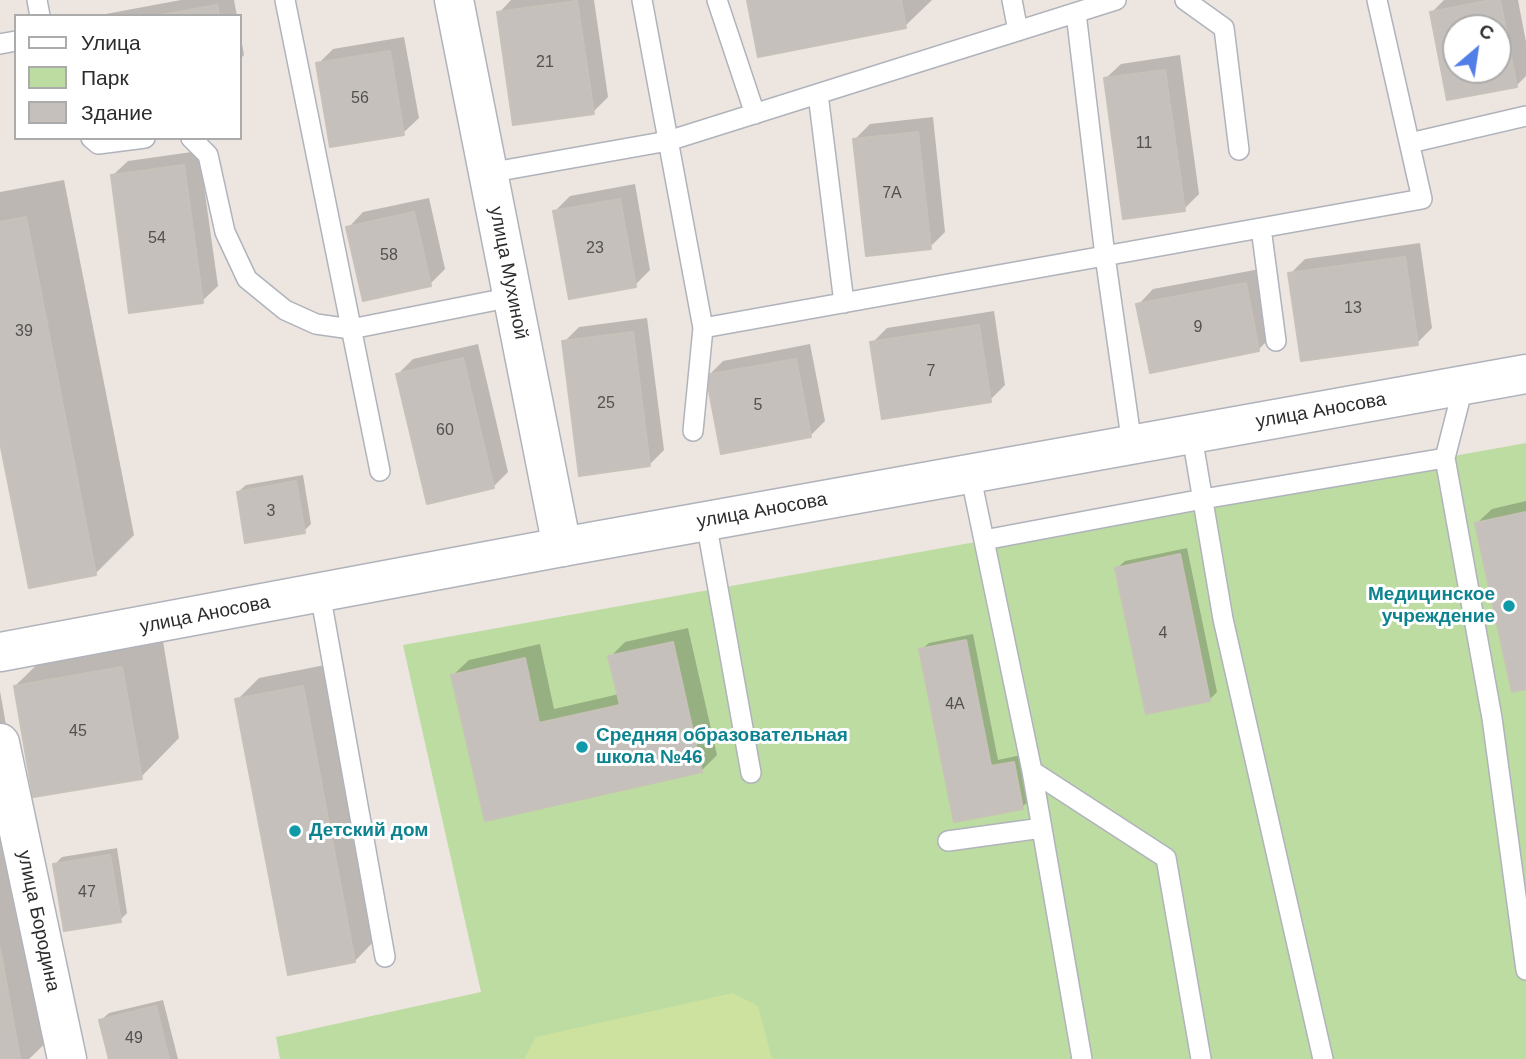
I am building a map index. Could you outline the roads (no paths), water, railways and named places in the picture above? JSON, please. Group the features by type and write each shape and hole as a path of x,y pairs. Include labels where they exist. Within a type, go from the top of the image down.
{"street":[{"name":"улица Мухиной","path":"454,0 562,547"},
{"name":"улица Аносова","path":"0,652 562,547 705,513 970,473 1526,374"},
{"name":"улица Бородина","path":"0,743 67,1059"}],"lane":[{"path":"285,0 380,471"},
{"path":"642,0 703,328 692,431"},
{"path":"717,0 755,114"},
{"path":"1012,0 1018,31"},
{"path":"488,173 668,141 1116,0"},
{"path":"1185,0 1224,28 1239,150"},
{"path":"703,328 1422,199 1377,0"},
{"path":"1076,13 1105,256 1132,445"},
{"path":"818,94 844,303"},
{"path":"1410,143 1526,116"},
{"path":"93,140 98,144 129,140"},
{"path":"193,140 208,155 225,232 247,279 285,310 316,324 351,328 512,297"},
{"path":"1261,228 1276,341"},
{"path":"1460,403 1445,458 1492,718 1526,970"},
{"path":"1194,448 1223,619 1323,1059"},
{"path":"984,540 1445,458"},
{"path":"970,473 1032,771 1082,1059"},
{"path":"705,513 751,773"},
{"path":"320,593 385,957"},
{"path":"1032,771 1166,858 1201,1059"},
{"path":"948,841 1042,828"}],"place":[{"name":"Медицинское учреждение","path":"1509,606"},
{"name":"Средняя образовательная школа №46","path":"582,747"},
{"name":"Детский дом","path":"295,831"}]}
